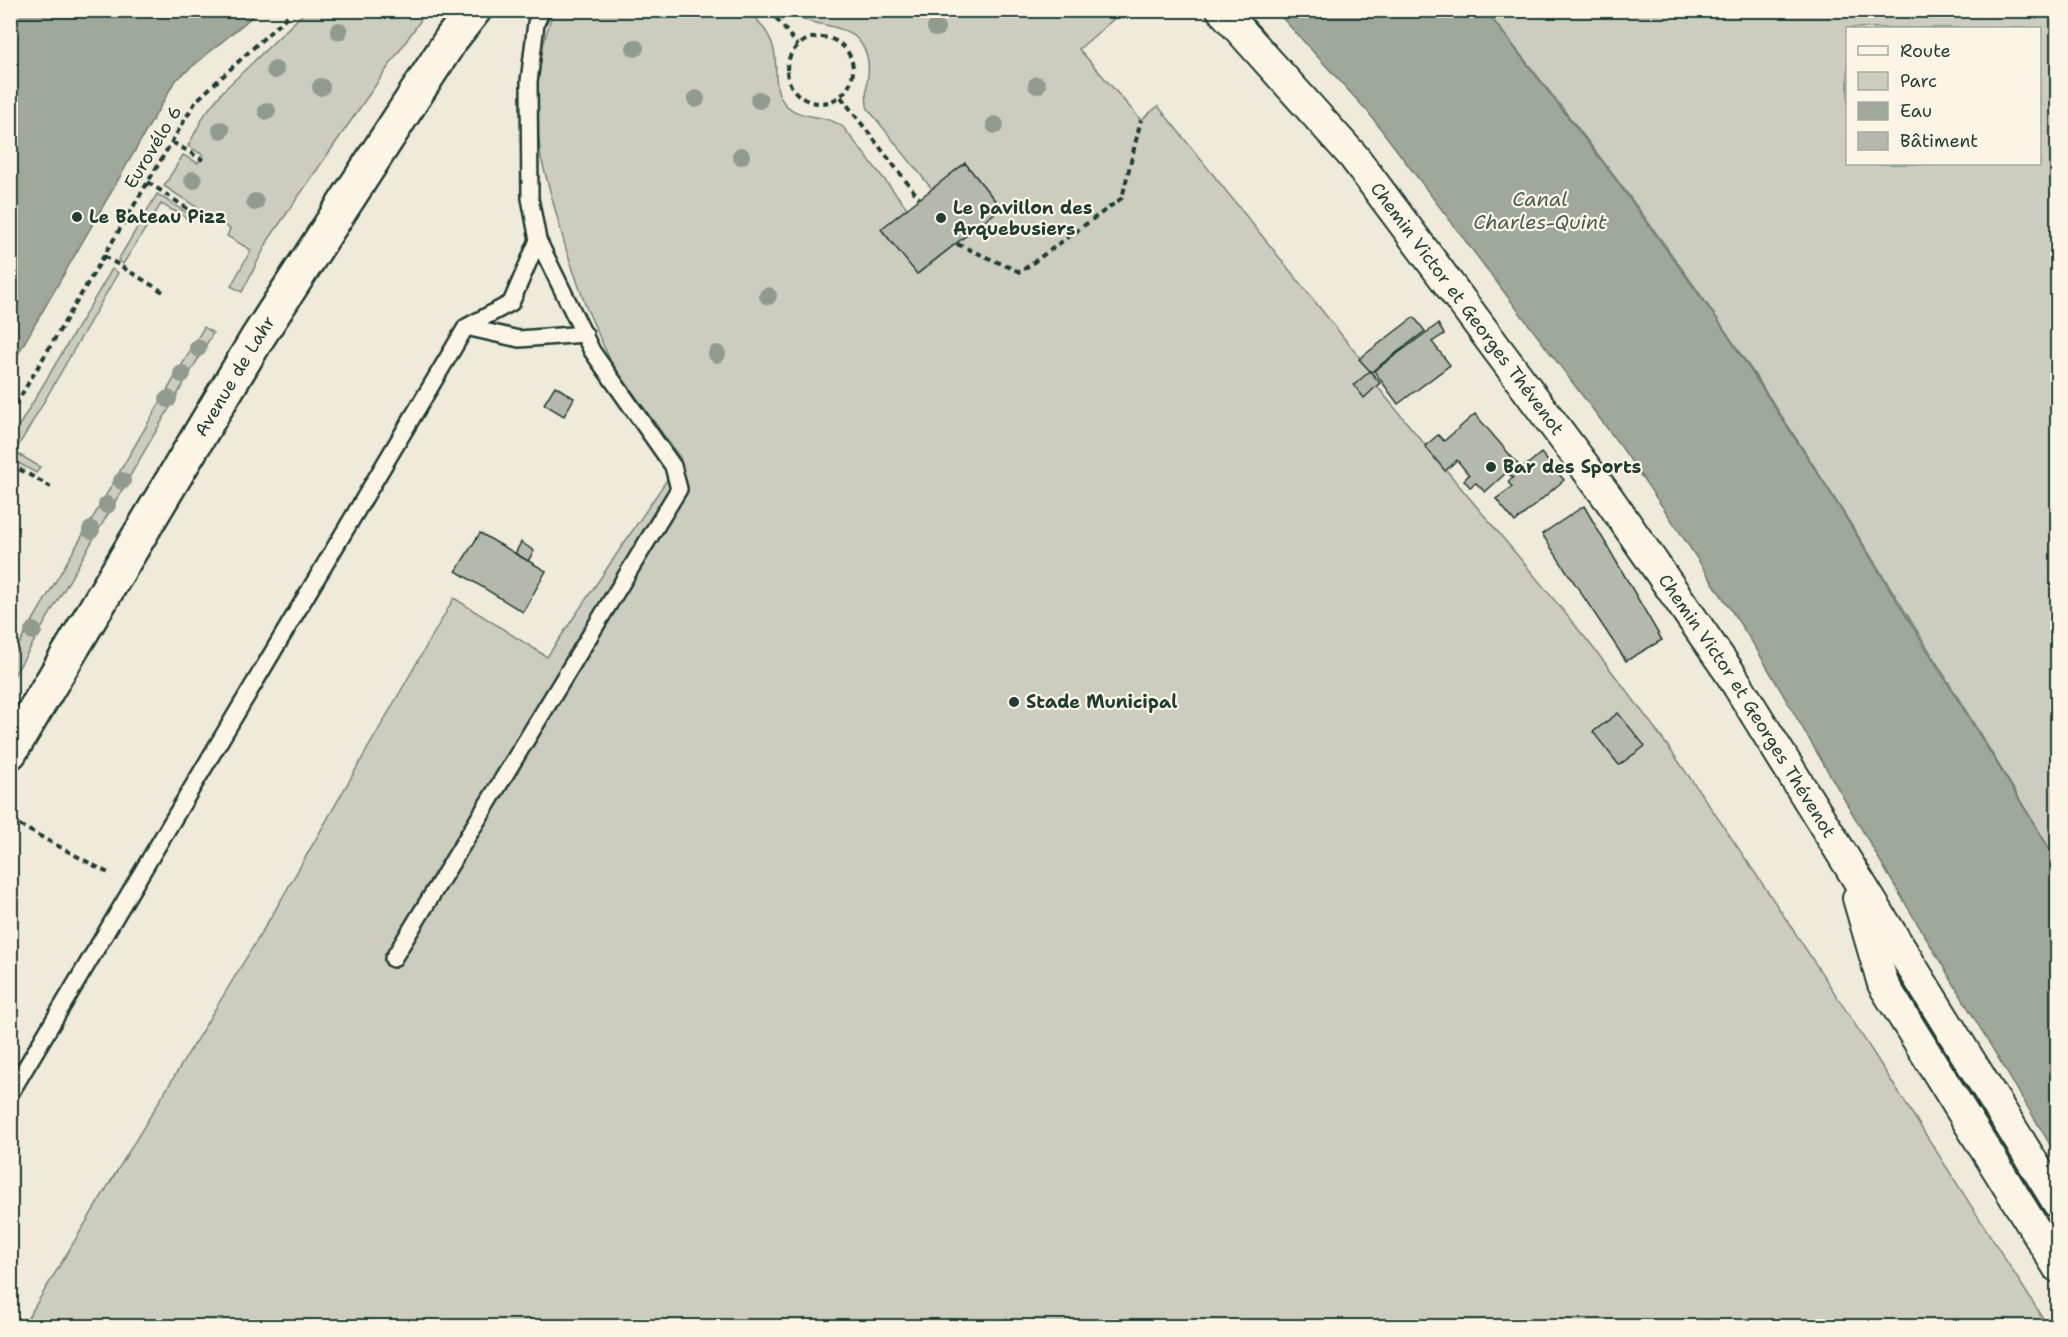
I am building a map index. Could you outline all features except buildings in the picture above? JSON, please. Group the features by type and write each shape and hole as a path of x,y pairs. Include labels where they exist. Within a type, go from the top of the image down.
{"main road":[{"name":"Avenue de Lahr","path":"10,752 258,337 452,38 474,10"}],"street":[{"name":"Chemin Victor et Georges Thévenot","path":"1222,10 1354,157 1609,499 1730,673 2058,1203"},
{"name":"Chemin Victor et Georges Thévenot","path":"1848,863 1883,984 2058,1267"}],"lane":[{"path":"393,959 679,489 673,466 592,351 538,240 530,198 529,82 536,23 542,10"},
{"path":"10,1094 466,327 510,303 538,240"},
{"path":"466,327 519,339 585,334"}],"path":[{"name":"Eurovélo 6","path":"10,414 196,101 294,10"},
{"path":"770,10 798,46"},
{"path":"822,37 831,39 846,49 853,65 853,74 851,83 841,97 833,101 815,103 798,96 792,88 787,71 792,53 798,46 805,41 822,37"},
{"path":"841,97 919,198"},
{"path":"957,244 1020,272 1122,198 1141,120"},
{"path":"172,142 203,160"},
{"path":"148,182 207,222"},
{"path":"104,256 165,293"},
{"path":"10,464 51,487"},
{"path":"10,820 134,887"}],"green space":[{"name":"Stade Municipal","path":"553,10 750,11 772,44 778,92 785,104 798,113 829,120 843,127 907,208 881,229 918,274 1001,208 965,163 932,189 868,109 866,95 868,60 860,42 852,34 842,29 810,21 791,11 1123,11 1079,49 1141,120 1158,106 1380,383 1377,386 1563,610 1635,701 1767,890 2048,1326 23,1326 274,912 454,598 547,657 681,459 611,362 586,307 566,249 541,158 535,106 543,46"},
{"path":"306,11 427,11 269,239 242,292 231,286 251,250 227,236 230,229 164,186 183,155 198,163 203,155 188,146 205,114 223,91"},
{"path":"1486,11 2057,11 2057,861 1806,453 1718,320 1605,163"},
{"path":"157,194 189,214 187,218 161,204 123,264 118,260"},
{"path":"112,269 118,273 15,452 40,467 36,473 11,459 11,439"},
{"path":"204,327 213,333 11,681 11,658"}],"water":[{"path":"23,11 259,11 175,81 11,366 10,22"},
{"name":"Canal Charles-Quint","path":"1276,11 1486,11 1605,165 1717,319 1830,492 2057,861 2057,1156 1889,876 1756,648 1679,531 1622,448 1368,112"}],"place":[{"name":"Le Bateau Pizz","path":"77,217"},
{"name":"Le pavillon des Arquebusiers","path":"941,218"},
{"name":"Bar des Sports","path":"1491,467"},
{"name":"Stade Municipal","path":"1014,702"}]}
